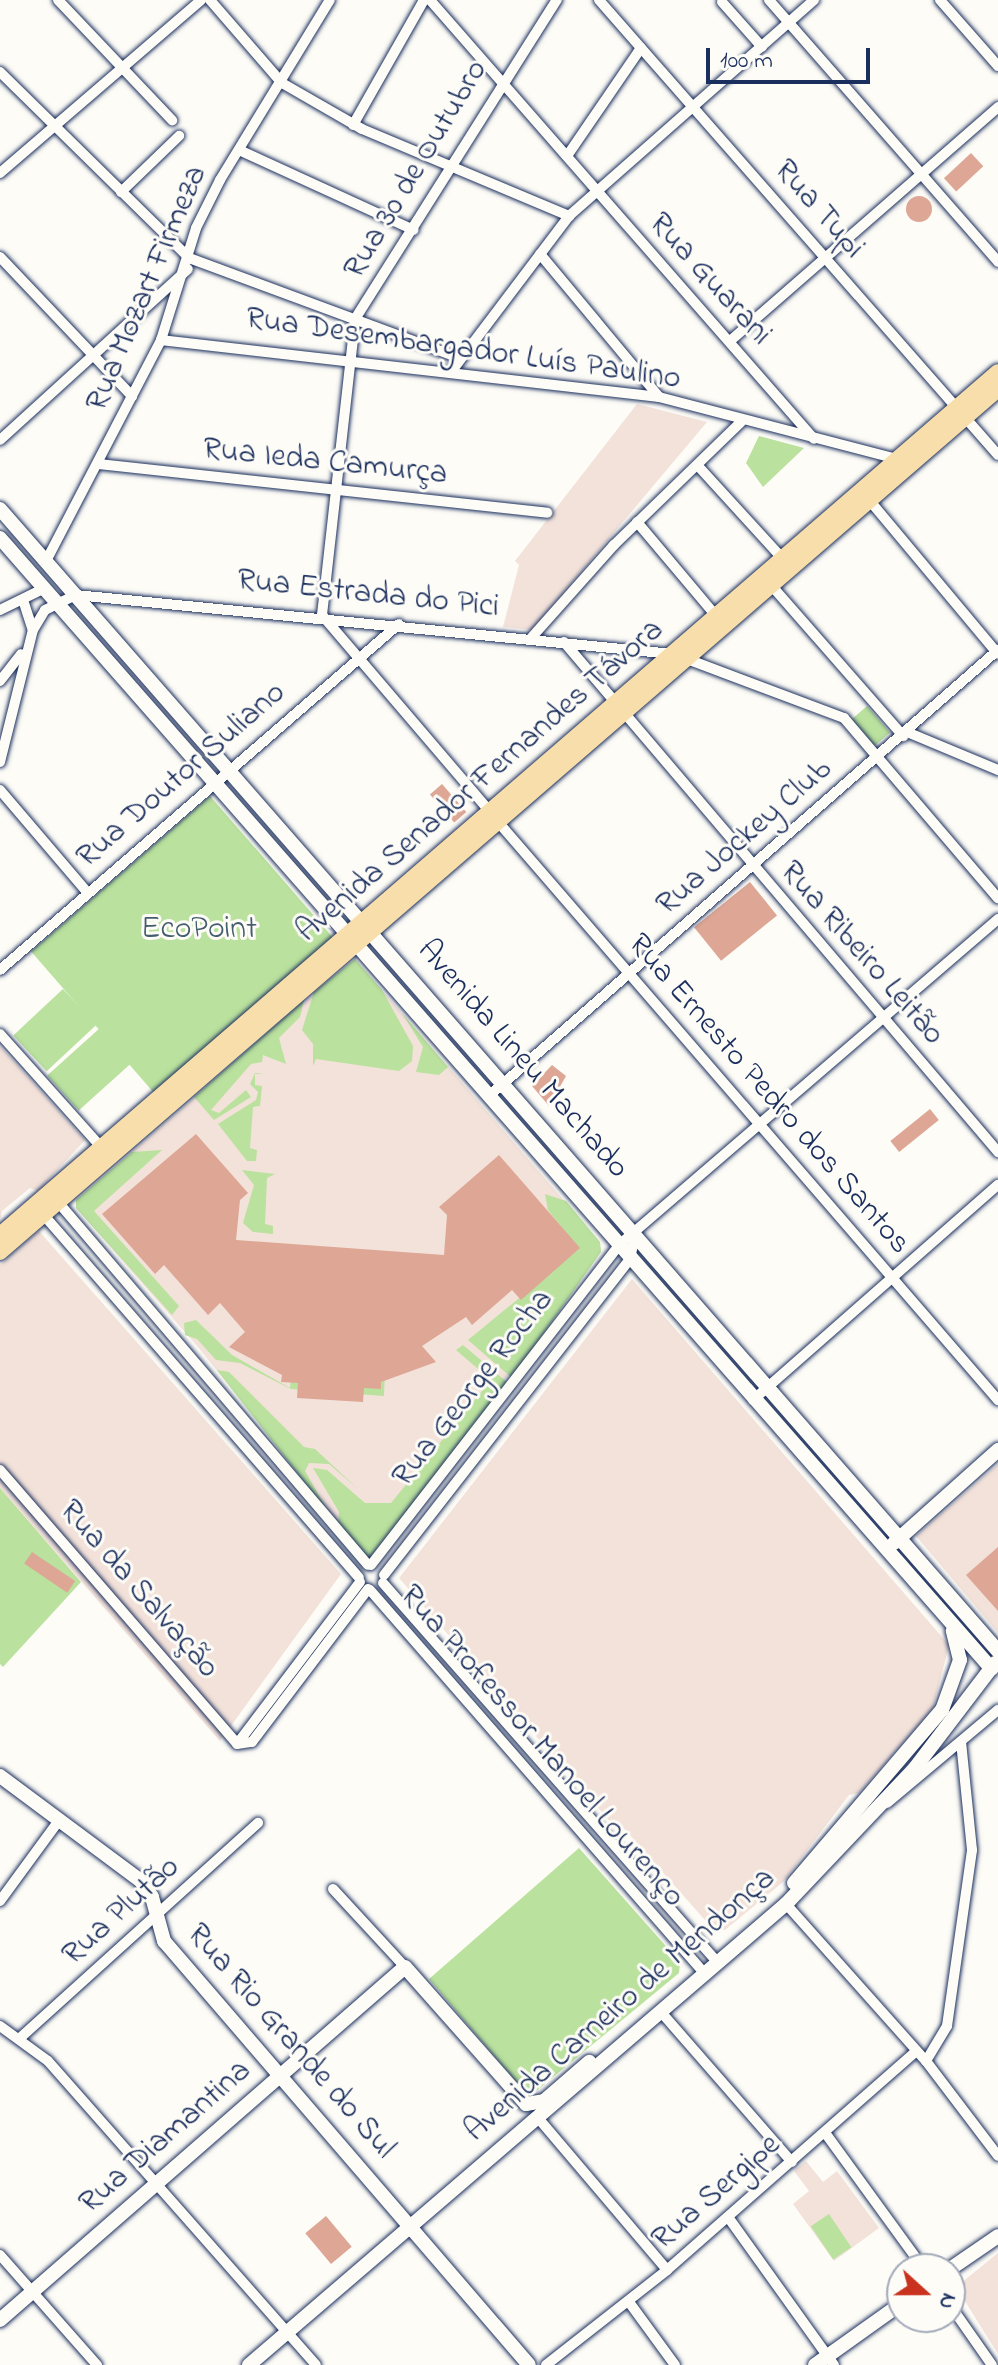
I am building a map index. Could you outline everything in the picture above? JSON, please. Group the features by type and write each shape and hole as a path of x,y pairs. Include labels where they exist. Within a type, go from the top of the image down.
{"main road":[{"name":"Avenida Senador Fernandes Távora","path":"0,1252 102,1148 351,937 370,926 680,657 870,501 998,372"},
{"name":"Avenida Senador Fernandes Távora","path":"680,657 717,617 897,459 962,411 998,389"},
{"name":"Avenida Senador Fernandes Távora","path":"0,1235 39,1209 58,1202 351,937"}],"street":[{"path":"58,0 172,120"},
{"path":"0,173 55,131 121,68 201,0"},
{"path":"210,0 282,83 353,125 569,216"},
{"name":"Rua Mozart Firmeza","path":"46,561 161,340 189,263 196,228 239,150 330,0"},
{"path":"353,125 427,0"},
{"name":"Rua Guarani","path":"427,0 814,439"},
{"name":"Rua 30 de Outubro","path":"322,615 347,362 355,319 414,230 500,81 557,0"},
{"name":"Rua Tupi","path":"599,0 998,455"},
{"path":"769,0 998,262"},
{"path":"451,372 569,216 814,0"},
{"path":"940,0 998,66"},
{"path":"722,2 762,47"},
{"path":"567,156 641,48"},
{"path":"0,72 55,131 121,192 189,263 459,358"},
{"path":"730,341 998,107"},
{"path":"121,192 179,136"},
{"path":"239,150 414,230"},
{"path":"540,254 659,397"},
{"path":"0,257 90,357 132,396"},
{"path":"0,440 189,263"},
{"name":"Rua Desembargador Luís Paulino","path":"161,340 659,397 741,422 897,459"},
{"path":"532,637 637,522 699,467 741,422"},
{"name":"Rua Ieda Camurça","path":"99,464 547,513"},
{"path":"699,467 783,559"},
{"path":"870,501 997,652"},
{"name":"Avenida Lineu Machado","path":"0,509 370,926 998,1651"},
{"path":"637,522 717,617"},
{"name":"Avenida Lineu Machado","path":"0,538 951,1628 995,1664"},
{"path":"771,585 905,734 998,770"},
{"path":"0,610 24,603 45,588"},
{"path":"1,756 24,651 33,630 45,610 76,595"},
{"name":"Rua Estrada do Pici","path":"76,595 322,615 532,637 680,657 844,718 998,898"},
{"path":"24,603 33,630"},
{"name":"Rua Ernesto Pedro dos Santos","path":"322,615 357,661 629,973 759,1128 998,1400"},
{"name":"Rua Doutor Suliano","path":"0,970 213,782 399,624"},
{"name":"Rua Ribeiro Leitão","path":"564,642 618,711 998,1152"},
{"path":"0,681 24,651"},
{"name":"Rua Jockey Club","path":"489,1096 997,652"},
{"path":"0,790 88,893"},
{"path":"619,1245 635,1235 998,919"},
{"path":"0,1034 102,1148"},
{"path":"753,1400 998,1185"},
{"name":"Rua Professor Manoel Lourenço","path":"58,1202 715,1960"},
{"name":"Rua Professor Manoel Lourenço","path":"39,1209 702,1970"},
{"path":"630,1259 635,1235"},
{"name":"Rua George Rocha","path":"364,1585 370,1565 619,1245"},
{"name":"Rua George Rocha","path":"383,1579 630,1259"},
{"path":"156,1340 168,1331"},
{"path":"732,1377 748,1363"},
{"path":"780,1432 795,1418"},
{"path":"884,1551 998,1450"},
{"name":"Rua da Salvação","path":"0,1470 237,1744"},
{"path":"364,1585 252,1742 237,1744 238,1734 364,1585 383,1579"},
{"name":"Avenida Carneiro de Mendonça","path":"715,1960 799,1878 942,1710 960,1660 951,1628"},
{"name":"Avenida Carneiro de Mendonça","path":"526,2104 544,2101 786,1904 874,1813 995,1664"},
{"path":"874,1813 998,1710"},
{"path":"926,2061 947,2026 972,1850 961,1742"},
{"name":"Rua Rio Grande do Sul","path":"0,1776 141,1881 152,1897 154,1918 164,1941 410,2222 529,2365"},
{"path":"0,1901 60,1819"},
{"name":"Rua Plutão","path":"20,2038 258,1823"},
{"path":"333,1889 526,2104 515,2134"},
{"path":"786,1904 926,2061 998,2156"},
{"name":"Rua Diamantina","path":"0,2320 405,1967"},
{"name":"Avenida Carneiro de Mendonça","path":"249,2365 410,2222 515,2134 539,2119 661,2012 702,1970"},
{"path":"661,2012 792,2162"},
{"path":"0,2026 48,2061 316,2365"},
{"name":"Rua Sergipe","path":"546,2365 667,2270 826,2134 915,2052"},
{"path":"539,2119 667,2270"},
{"path":"826,2134 912,2253"},
{"path":"728,2217 825,2362 886,2315"},
{"path":"966,2258 998,2236"},
{"path":"0,2255 97,2365"},
{"path":"629,2302 675,2365"},
{"path":"966,2328 992,2365"}],"shaded area":[{"path":"637,404 707,422 532,630 503,627 519,565 515,561"},
{"path":"355,959 600,1242 601,1252 368,1560 198,1347 76,1208 76,1200"},
{"path":"0,1046 85,1140 38,1191 30,1188 2,1211 0,1221"},
{"path":"39,1231 341,1574 220,1741 0,1488 0,1265"},
{"path":"632,1279 949,1645 933,1708 859,1793 849,1795 783,1882 725,1930 711,1927 621,1825 613,1825 399,1578"},
{"path":"998,1464 998,1633 916,1536"},
{"path":"806,2161 823,2182 837,2171 879,2228 834,2261 793,2204 809,2191 794,2171"},
{"path":"998,2253 998,2354 966,2303 966,2279"}],"green space":[{"path":"759,436 804,448 763,487 746,463"},
{"path":"867,706 890,732 871,749 848,722"},
{"name":"EcoPoint","path":"210,796 334,939 155,1094 31,951"},
{"path":"355,959 382,990 413,1046 412,1061 399,1071 316,1059 313,1066 313,1044 302,1030 314,992"},
{"path":"63,989 96,1025 47,1071 13,1035"},
{"path":"304,1000 300,1017 279,1038 286,1064 263,1055 262,1062 251,1064 211,1110 219,1113 246,1090 251,1097 214,1120 194,1097"},
{"path":"402,1013 448,1067 439,1075 416,1072 423,1047"},
{"path":"100,1028 131,1063 79,1110 47,1076"},
{"path":"255,1073 263,1074 255,1074 255,1085 262,1086 260,1106 253,1107 250,1148 257,1150 256,1161 247,1161 218,1124 256,1100 258,1092 250,1084"},
{"path":"162,1150 94,1211 179,1306 172,1315 76,1208 76,1200 132,1152"},
{"path":"242,1170 275,1174 267,1178 265,1224 273,1226 273,1234 253,1232 243,1223 254,1185"},
{"path":"545,1194 566,1201 600,1242 601,1252 512,1378 468,1340 579,1249 548,1210"},
{"path":"196,1320 232,1355 290,1388 292,1365 385,1370 384,1396 291,1389 240,1363 216,1360 197,1339 185,1335 184,1323"},
{"path":"463,1345 508,1383 368,1560 338,1525 339,1512 313,1468 327,1470 365,1503 391,1503 491,1380 456,1350"},
{"path":"217,1370 229,1372 304,1447 315,1449 358,1489 329,1464 309,1463 305,1471 332,1518"},
{"path":"0,1488 81,1582 3,1667 0,1664"},
{"path":"579,1848 680,1962 679,1973 529,2097 429,1979"},
{"path":"829,2214 851,2247 833,2259 811,2226"}],"building":[{"path":"971,153 983,166 956,191 944,178"},
{"path":"919,196 928,200 932,209 928,218 919,222 910,218 906,209 910,200"},
{"path":"442,784 466,812 454,822 430,794"},
{"path":"750,882 777,915 721,961 694,927"},
{"path":"552,1065 566,1076 549,1106 532,1086"},
{"path":"930,1109 939,1120 899,1152 890,1141"},
{"path":"196,1134 248,1193 240,1200 236,1240 444,1255 447,1215 439,1207 499,1155 580,1248 521,1300 512,1290 472,1325 466,1317 422,1346 436,1362 381,1382 381,1389 364,1388 363,1402 297,1398 298,1383 281,1382 282,1375 229,1347 245,1332 220,1303 208,1315 164,1265 155,1274 102,1214"},
{"path":"998,1547 998,1611 966,1575"},
{"path":"32,1552 75,1581 67,1593 24,1564"},
{"path":"326,2216 352,2247 331,2264 305,2233"}]}
